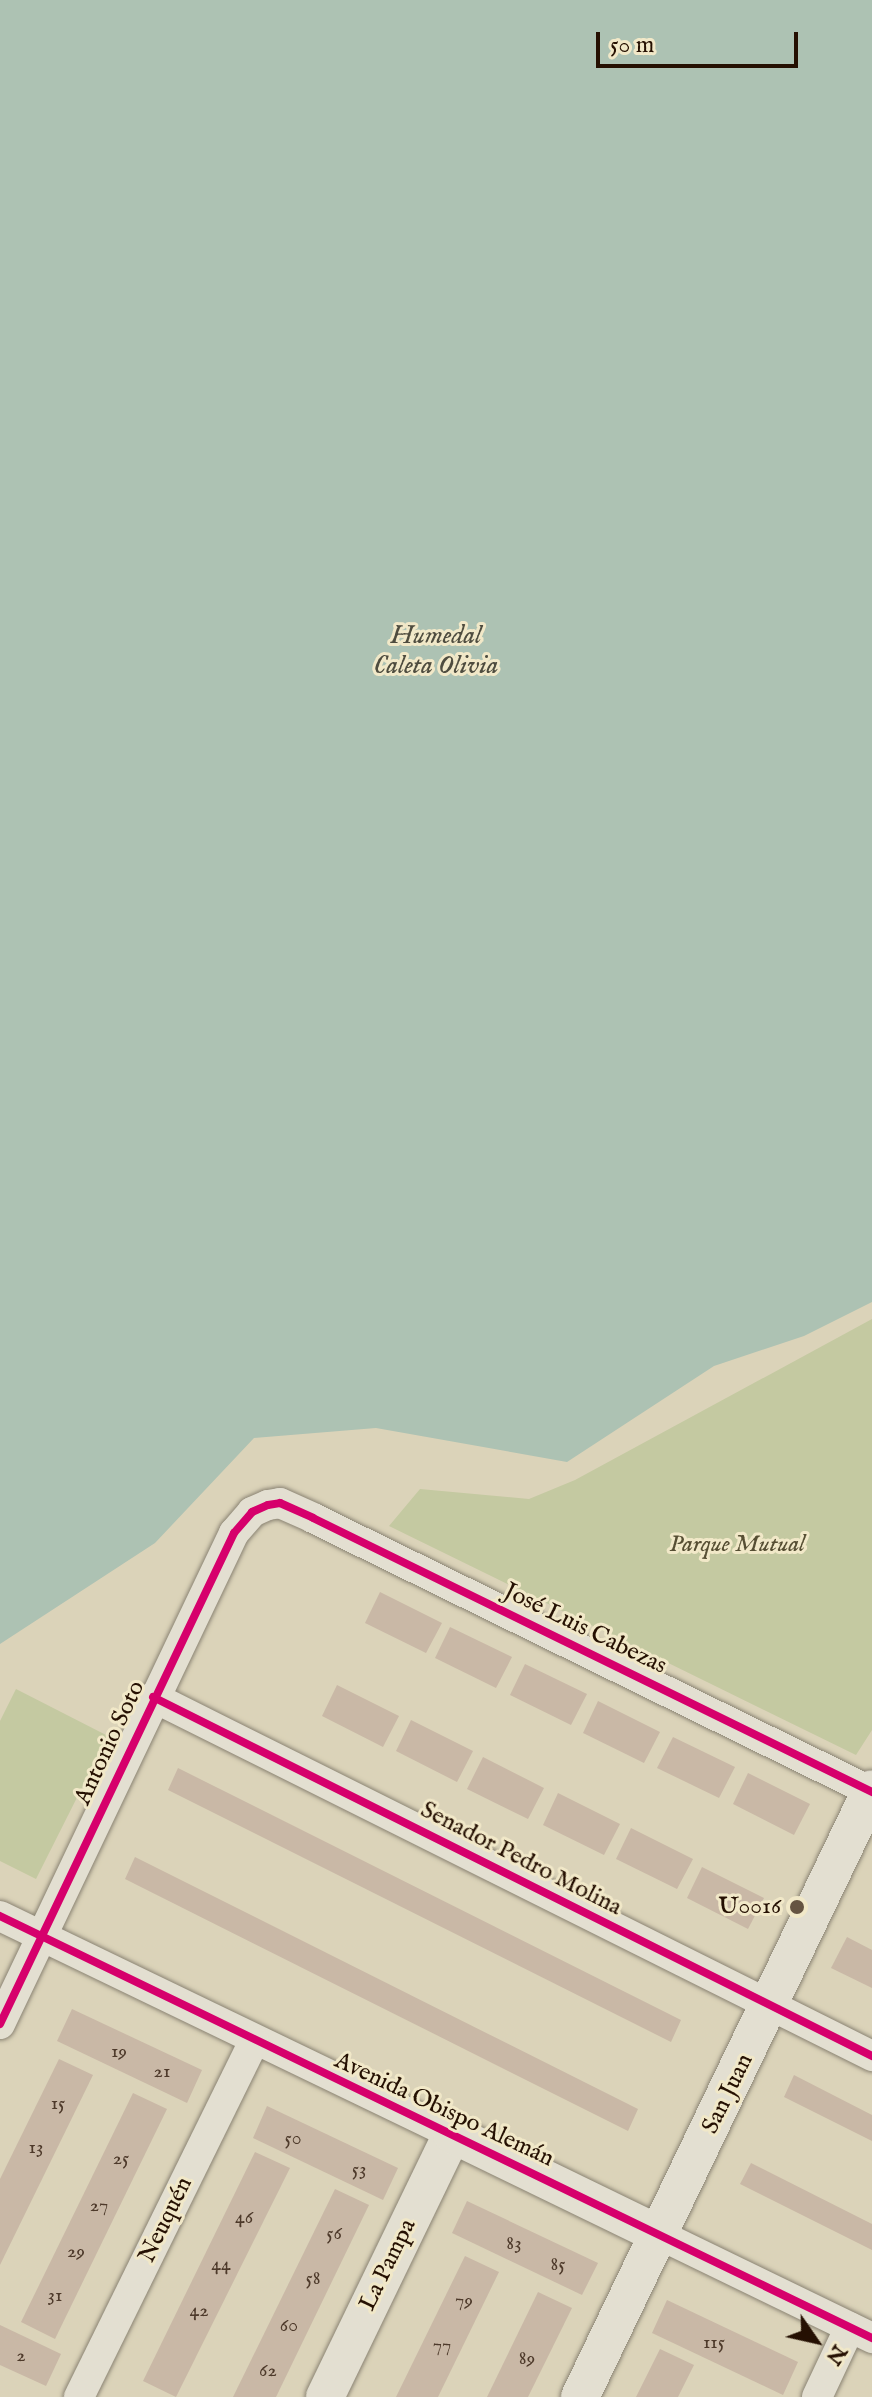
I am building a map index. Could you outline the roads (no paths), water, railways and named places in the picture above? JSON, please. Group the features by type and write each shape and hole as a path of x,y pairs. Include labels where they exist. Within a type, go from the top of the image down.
{"street":[{"name":"Antonio Soto","path":"0,2024 153,1697 239,1525 252,1512 280,1503"},
{"name":"José Luis Cabezas","path":"280,1503 872,1791"},
{"name":"Senador Pedro Molina","path":"153,1697 872,2056"},
{"name":"San Juan","path":"580,2397 872,1791"},
{"name":"Avenida Obispo Alemán","path":"0,1916 254,2042 452,2134 861,2333"},
{"name":"Neuquén","path":"79,2397 254,2042"},
{"name":"La Pampa","path":"325,2397 452,2134"},
{"path":"817,2397 861,2333"}],"water":[{"name":"Humedal Caleta Olivia","path":"0,0 872,0 872,1302 804,1336 714,1366 567,1462 376,1428 254,1438 155,1543 0,1644"}],"place":[{"name":"U0016","path":"797,1907"}],"park label":[{"name":"Parque Mutual","path":"737,1545"}]}
